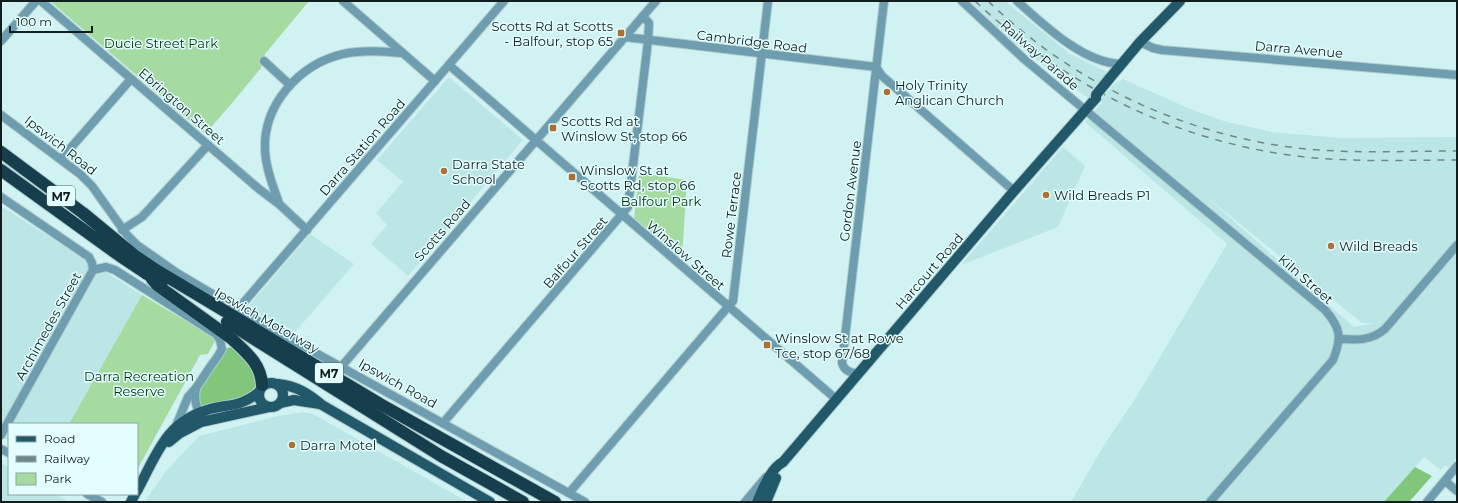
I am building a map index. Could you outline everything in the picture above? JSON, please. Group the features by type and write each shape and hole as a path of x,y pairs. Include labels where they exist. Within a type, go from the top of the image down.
{"highway":[{"name":"Ipswich Motorway","path":"1,152 83,213 134,255 156,270 380,404 555,502"},
{"name":"Ipswich Motorway","path":"1,170 147,274 232,325 441,456 523,502"},
{"path":"147,274 157,285 216,327 241,348 260,370 260,389"}],"main road":[{"path":"1111,79 1160,20 1165,17 1180,1"},
{"path":"1111,79 1121,64 1142,43"},
{"name":"Harcourt Road","path":"766,502 783,462 1111,79"},
{"path":"138,489 164,440 176,426 199,412 242,403 250,399 270,382 297,388 309,394 322,404 490,502"},
{"path":"278,384 283,391 282,400 280,403"},
{"path":"260,389 260,400 265,406 269,407"},
{"path":"158,452 180,432 212,419 277,406 280,403 294,400 322,404"},
{"name":"Harcourt Road","path":"757,502 772,473 778,464 783,462"}],"street":[{"path":"1,41 36,1"},
{"name":"Ebrington Street","path":"41,1 259,189 279,204 306,230"},
{"path":"343,1 435,81"},
{"name":"Scotts Road","path":"341,367 656,1"},
{"name":"Rowe Terrace","path":"569,493 733,301 768,1"},
{"name":"Gordon Avenue","path":"857,374 847,371 842,363 884,1"},
{"name":"Railway Parade","path":"962,1 1024,59 1086,110"},
{"path":"1017,1 1080,51 1099,60 1114,64 1121,64"},
{"name":"Darra Station Road","path":"238,309 449,65 499,3"},
{"name":"Balfour Street","path":"443,423 622,216 628,207 648,41 649,23 643,16"},
{"path":"377,50 381,44 383,35"},
{"name":"Cambridge Road","path":"625,37 648,41 876,67"},
{"name":"Darra Avenue","path":"1142,43 1162,50 1457,75"},
{"path":"279,204 270,179 265,150 267,132 272,113 278,100 290,85 300,75 326,60 344,54 377,50 401,52"},
{"path":"1099,60 1110,69 1111,79"},
{"path":"264,61 290,85"},
{"name":"Winslow Street","path":"449,65 622,216 836,399"},
{"path":"876,67 882,76 1014,191"},
{"path":"61,159 131,79"},
{"name":"Kiln Street","path":"1086,110 1325,310 1334,321 1340,339"},
{"name":"Ipswich Road","path":"1,115 80,174 92,186 122,230 137,245 177,273 341,367 585,502"},
{"path":"122,230 142,217 208,145"},
{"path":"259,189 266,185 270,179"},
{"path":"1,197 89,257 93,270 106,268 114,270 216,334 220,340 222,349 196,388 188,397 176,426"},
{"path":"1210,502 1333,360 1340,339 1364,339 1379,334 1385,329 1455,248 1457,239"},
{"name":"Archimedes Street","path":"8,423 93,270"},
{"path":"196,388 194,396 195,404 199,412 212,419"},
{"name":"Archimedes Street","path":"1,436 8,423"},
{"path":"1427,502 1457,466"},
{"name":"Harcourt Road","path":"745,502 764,478 772,473"},
{"path":"1445,481 1457,491"},
{"path":"89,495 102,502"}],"shaded area":[{"path":"970,1 1005,1 1070,54 1107,72 1107,77 1092,96 1088,98 1014,42"},
{"name":"Darra State School","path":"449,77 523,140 408,276 371,244 387,225 376,213 403,182 377,160"},
{"path":"1123,79 1190,109 1224,121 1272,132 1341,138 1457,137 1457,457 1448,468 1445,465 1441,470 1424,457 1384,502 1071,502 1102,448 1135,399 1227,244 1085,122 1102,102 1102,98 1114,84","holes":["1202,193 1362,323 1374,323 1354,327"]},
{"path":"1063,147 1085,166 1058,227 961,265"},
{"path":"1,206 142,295 70,423 8,423 8,440 1,436"},
{"path":"310,234 354,264 296,331 246,309"},
{"path":"302,412 313,414 468,502 145,502 165,472 199,436 278,416"},
{"path":"1,463 8,467 8,495 57,495 69,502 1,502"}],"green space":[{"name":"Ducie Street Park","path":"50,1 309,1 265,54 261,68 205,134"},
{"name":"Balfour Park","path":"639,173 687,180 682,257 634,218"},
{"name":"Darra Recreation Reserve","path":"142,295 211,336 215,341 208,354 200,355 138,468 138,423 70,423"},
{"path":"233,347 252,367 256,375 256,383 252,390 246,395 237,399 201,407 197,393 226,348"},
{"path":"1415,467 1432,476 1409,502 1384,502"}],"railway":[{"path":"975,1 1012,33 1050,61 1090,87 1175,127 1220,141 1267,151 1315,158 1368,160 1457,160"},
{"path":"988,1 1021,30 1055,56 1092,79 1130,100 1170,117 1212,131 1254,141 1317,150 1357,152 1457,151"}],"place":[{"name":"Scotts Rd at Scotts - Balfour, stop 65","path":"621,33"},
{"name":"Holy Trinity Anglican Church","path":"887,92"},
{"name":"Scotts Rd at Winslow St, stop 66","path":"553,128"},
{"name":"Darra State School","path":"444,171"},
{"name":"Winslow St at Scotts Rd, stop 66","path":"572,177"},
{"name":"Wild Breads P1","path":"1046,195"},
{"name":"Wild Breads","path":"1331,246"},
{"name":"Winslow St at Rowe Tce, stop 67/68","path":"767,345"},
{"name":"Darra Motel","path":"292,445"}]}
